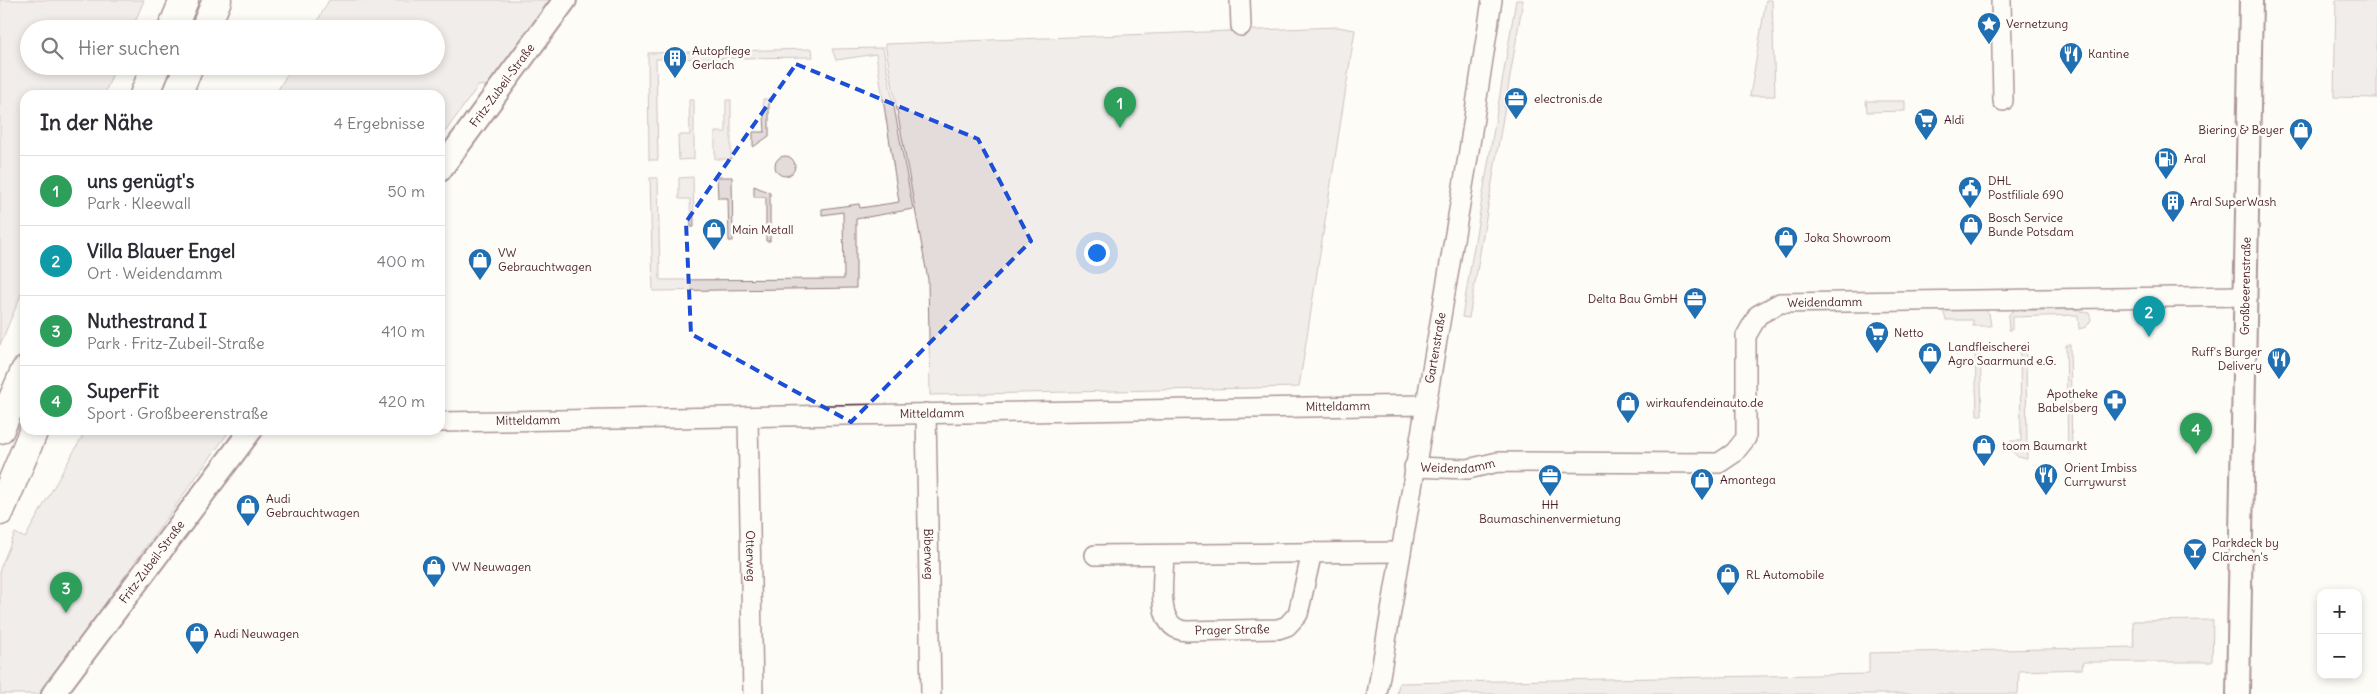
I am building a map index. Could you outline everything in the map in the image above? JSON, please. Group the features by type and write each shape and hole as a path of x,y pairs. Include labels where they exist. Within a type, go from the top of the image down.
{"highway":[{"path":"176,20 184,0"},
{"path":"209,20 217,0"},
{"path":"146,90 152,75"},
{"path":"179,90 185,75"},
{"path":"0,429 20,383"},
{"path":"0,511 32,435"}],"street":[{"name":"Fritz-Zubeil-Straße","path":"445,163 565,0"},
{"path":"1240,0 1240,26"},
{"name":"Gartenstraße","path":"1377,694 1468,157 1492,0"},
{"path":"2001,0 2003,101"},
{"name":"Großbeerenstraße","path":"2238,694 2251,0"},
{"name":"Weidendamm","path":"1414,467 1468,469 1498,462 1719,463 1734,454 1746,438 1746,336 1758,315 1780,303 2244,296"},
{"name":"Mitteldamm","path":"445,422 1425,405"},
{"name":"Biberweg","path":"926,414 931,694"},
{"name":"Otterweg","path":"748,417 753,694"},
{"name":"Fritz-Zubeil-Straße","path":"53,694 247,435"},
{"name":"Prager Straße","path":"1164,555 1164,611 1171,626 1187,631 1278,629 1288,626 1298,614 1312,552"},
{"path":"1095,555 1401,552"}],"highlighted area":[{"path":"796,64 978,139 1031,241 851,422 691,334 686,222"}],"shaded area":[{"path":"0,0 144,0 136,20 20,20 20,75 112,75 106,90 20,90 20,297 0,345"},
{"path":"329,0 554,0 492,85 478,86 445,132 445,90 278,90 287,75 445,75 445,20 318,20"},
{"path":"1516,0 1523,0 1469,318 1462,317"},
{"path":"1766,0 1772,0 1775,96 1750,96"},
{"path":"2336,0 2377,0 2377,98 2334,97"},
{"path":"1338,27 1355,30 1299,387 930,395 928,280 885,44"},
{"path":"883,48 913,209 856,219 856,288 653,291 650,178 658,178 660,280 844,279 843,212 822,215 822,209 859,204 860,208 899,202 876,54 836,60 832,49"},
{"path":"812,49 813,57 656,59 658,160 649,160 648,53"},
{"path":"763,99 769,99 769,136 753,147 753,132 765,132"},
{"path":"689,100 694,100 694,159 679,160 678,135 690,135"},
{"path":"726,100 731,100 731,159 715,159 715,132 726,132"},
{"path":"1866,101 1905,101 1905,111 1867,112"},
{"path":"781,156 789,156 795,162 795,170 789,176 781,176 775,170 775,162"},
{"path":"693,177 694,227 691,227 690,199 679,199 679,178"},
{"path":"717,177 732,177 733,241 729,241 728,198 718,198"},
{"path":"754,186 770,193 770,241 766,241 766,197 754,197"},
{"path":"1984,309 1989,313 1991,326 1973,326 1973,320 1946,320 1943,310"},
{"path":"2074,309 2089,313 2091,320 2086,327 2079,329 2078,315 2012,317 2012,330 2009,330 2008,316 2012,311"},
{"path":"2066,345 2070,345 2072,453 2068,453"},
{"path":"1980,348 1982,415 1977,415 1975,349"},
{"path":"2020,348 2026,348 2027,459 2018,457 2011,450 2011,441 2021,441"},
{"path":"83,435 226,435 40,694 0,694 0,569 15,533 25,538"},
{"path":"2213,620 2212,662 2083,662 2082,669 2019,671 2018,694 1397,694 1399,683 1869,674 1869,653 2134,647 2133,621"}],"place":[{"name":"Vernetzung","path":"1989,45"},
{"name":"Kantine","path":"2071,75"},
{"name":"Autopflege Gerlach","path":"675,79"},
{"name":"electronis.de","path":"1516,120"},
{"name":"uns genügt's","path":"1120,128"},
{"name":"Aldi","path":"1926,141"},
{"name":"Biering & Beyer","path":"2301,151"},
{"name":"Aral","path":"2166,180"},
{"name":"DHL Postfiliale 690","path":"1970,209"},
{"name":"Aral SuperWash","path":"2173,223"},
{"name":"Bosch Service Bunde Potsdam","path":"1971,246"},
{"name":"Main Metall","path":"714,251"},
{"name":"Joka Showroom","path":"1786,259"},
{"name":"VW Gebrauchtwagen","path":"480,281"},
{"name":"Delta Bau GmbH","path":"1695,320"},
{"name":"Villa Blauer Engel","path":"2149,337"},
{"name":"Netto","path":"1877,354"},
{"name":"Landfleischerei Agro Saarmund e.G.","path":"1930,375"},
{"name":"Ruff's Burger Delivery","path":"2279,380"},
{"name":"Apotheke Babelsberg","path":"2115,422"},
{"name":"wirkaufendeinauto.de","path":"1628,424"},
{"name":"SuperFit","path":"2196,454"},
{"name":"toom Baumarkt","path":"1984,467"},
{"name":"Orient Imbiss Currywurst","path":"2046,496"},
{"name":"HH Baumaschinenvermietung","path":"1550,497"},
{"name":"Amontega","path":"1702,501"},
{"name":"Audi Gebrauchtwagen","path":"248,527"},
{"name":"Parkdeck by Clärchen's","path":"2195,571"},
{"name":"VW Neuwagen","path":"434,588"},
{"name":"RL Automobile","path":"1728,596"},
{"name":"Nuthestrand I","path":"66,613"},
{"name":"Audi Neuwagen","path":"197,655"}]}
